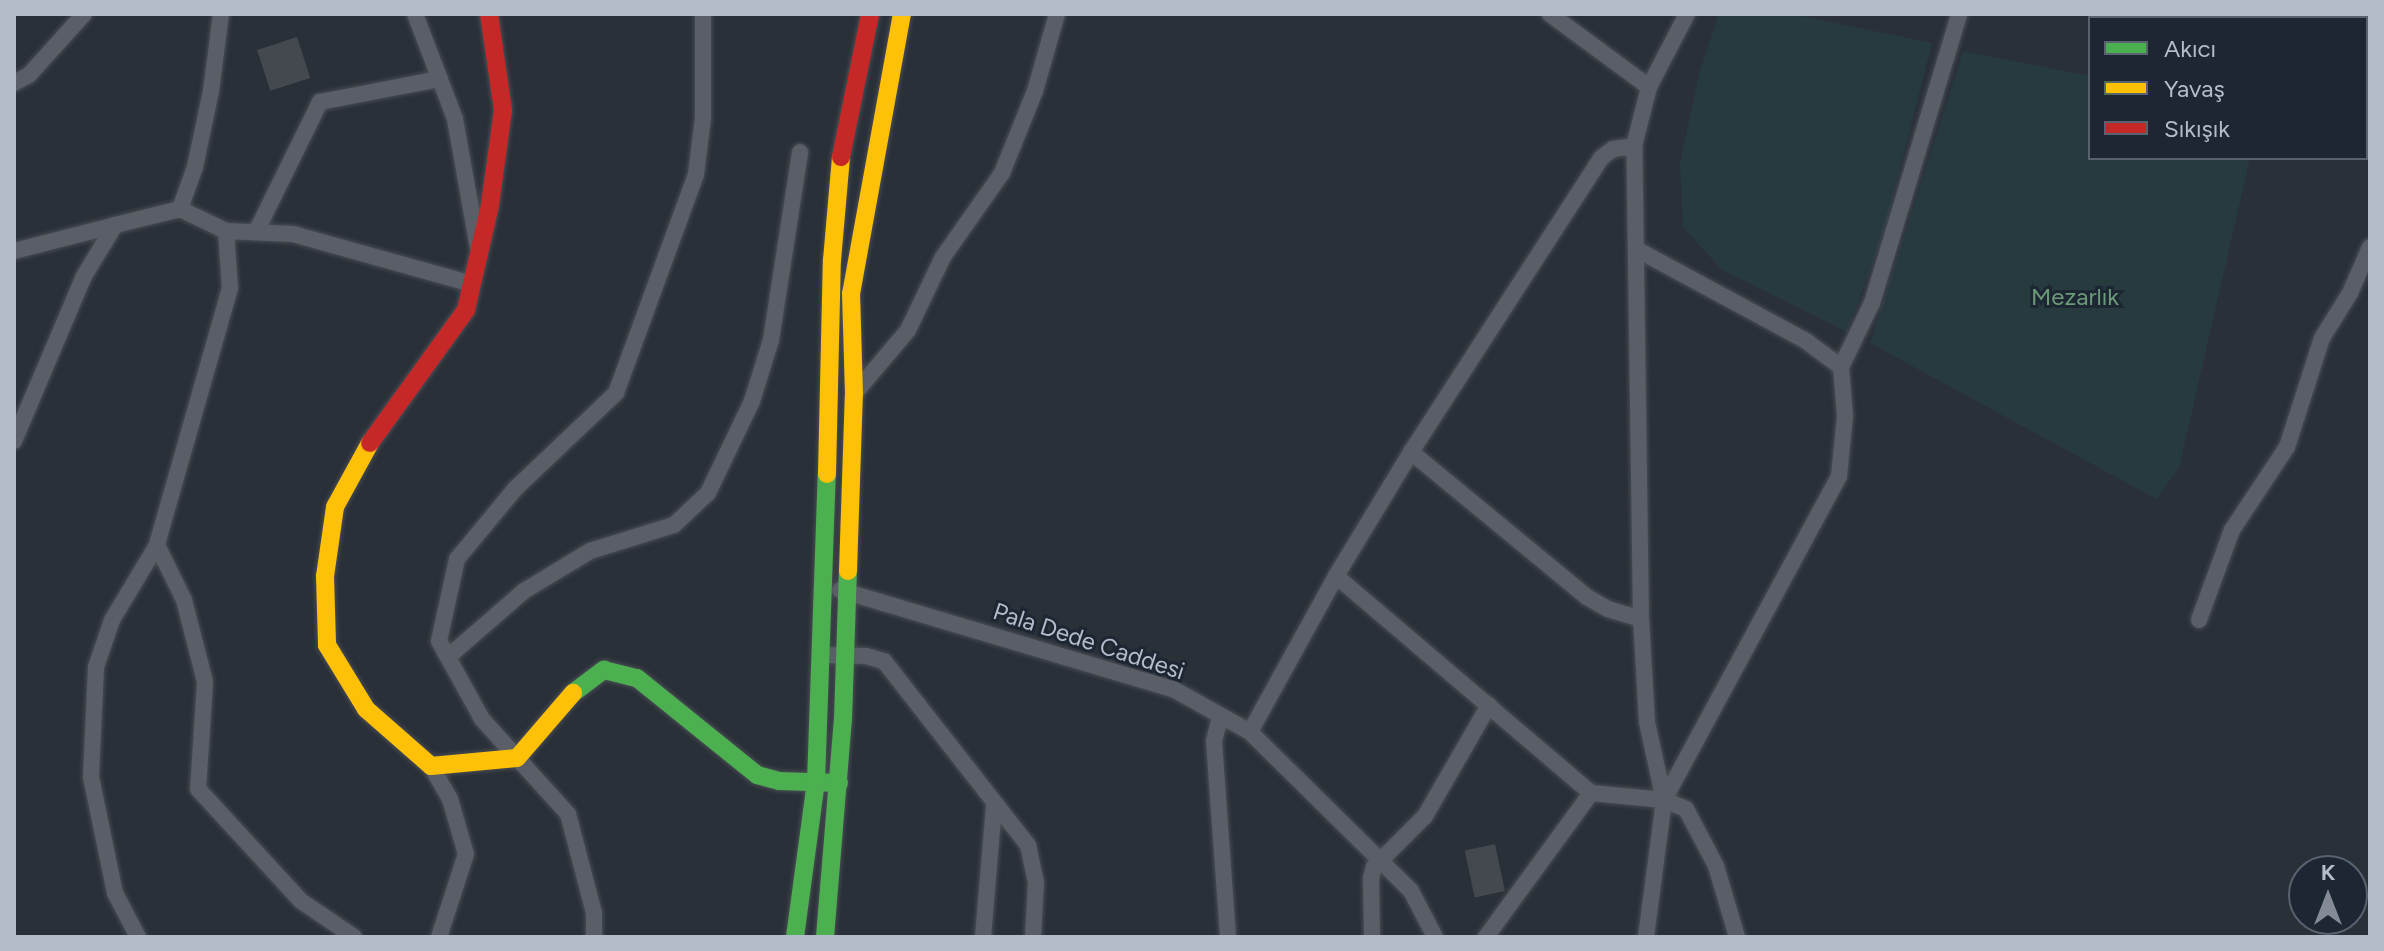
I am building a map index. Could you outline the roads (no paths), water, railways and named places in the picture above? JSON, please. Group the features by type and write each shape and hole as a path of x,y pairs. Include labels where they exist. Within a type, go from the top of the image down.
{"street":[{"path":"14,83 29,75 84,14"},
{"path":"180,209 195,167 208,106 221,14"},
{"path":"415,14 455,119 479,254"},
{"path":"439,937 466,854 450,799 431,766 366,709 327,645 325,576 335,507 380,426 466,310 479,254 503,110 489,14"},
{"path":"594,937 594,913 568,814 482,719 439,641 457,559 516,488 616,393 696,174 703,118 703,14"},
{"path":"795,937 816,782 825,590 832,260 840,160 870,14"},
{"path":"825,937 839,783 849,590 854,394 851,294 902,14"},
{"path":"854,394 908,330 943,257 1002,173 1035,91 1057,14"},
{"path":"1550,14 1649,87"},
{"path":"1646,936 1664,800 1647,722 1641,619 1634,146 1649,87 1687,14"},
{"path":"1664,800 1839,476 1845,416 1841,367 1872,303 1959,14"},
{"path":"256,232 320,102 440,79"},
{"path":"1250,732 1336,576 1411,452 1601,158 1613,149 1634,146"},
{"path":"448,657 524,591 590,551 674,525 708,493 752,401 771,340 800,152"},
{"path":"14,251 180,209 226,231 293,234 472,284"},
{"path":"14,441 84,276 115,225"},
{"path":"138,937 115,893 91,777 96,667 112,620 157,545 230,288 226,231"},
{"path":"2199,620 2232,530 2287,447 2322,338 2350,293 2370,247"},
{"path":"1636,249 1806,341 1841,367"},
{"path":"1411,452 1587,597 1608,609 1641,619"},
{"path":"157,545 184,600 205,682 198,789 301,901 354,937"},
{"path":"1336,576 1591,793 1664,800 1678,804 1692,816 1716,866 1737,937"},
{"name":"Pala Dede Caddesi","path":"825,590 849,590 1173,689 1250,732 1411,891 1435,937"},
{"path":"822,655 866,656 884,661 994,806 1028,845 1036,882 1033,937"},
{"path":"431,766 517,758 563,701 604,670 637,678 757,775 779,781 839,783"},
{"path":"1372,937 1371,878 1380,859 1425,816 1489,705"},
{"path":"1220,717 1214,741 1228,937"},
{"path":"1486,937 1591,793"},
{"path":"983,937 994,806"}],"park label":[{"name":"Mezarlık","path":"2075,297"}]}
